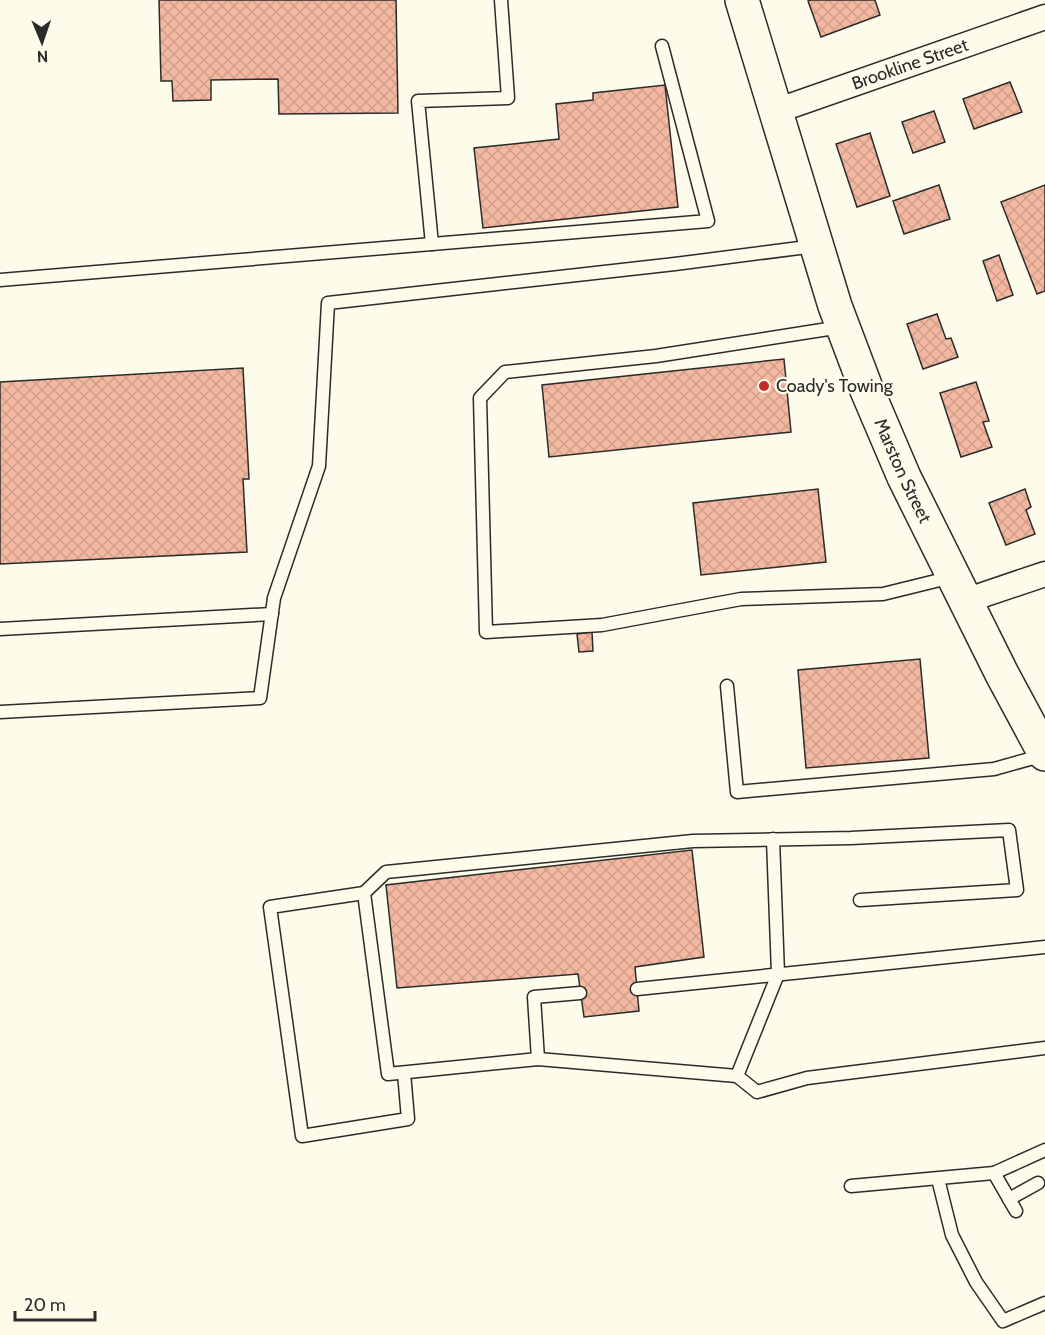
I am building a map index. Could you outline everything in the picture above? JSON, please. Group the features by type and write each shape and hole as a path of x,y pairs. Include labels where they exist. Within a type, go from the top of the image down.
{"main road":[{"name":"Marston Street","path":"742,0 843,327 904,477 1045,754"}],"street":[{"name":"Brookline Street","path":"776,111 1045,17"},
{"path":"959,589 1045,574"}],"lane":[{"path":"432,244 418,101 508,98 501,0"},
{"path":"0,280 708,220 662,46"},
{"path":"0,712 260,698 274,598 319,466 328,303 817,246"},
{"path":"843,327 656,356 505,372 480,398 486,632 602,625 741,599 959,589"},
{"path":"0,629 272,614"},
{"path":"727,686 737,792 994,769 1045,754"},
{"path":"404,1072 408,1119 302,1136 270,907 364,892 386,872 693,841 851,838 1009,830 1017,890 860,900"},
{"path":"737,1076 778,974 773,839"},
{"path":"364,892 388,1074 538,1059 737,1076 757,1092 807,1078 1045,1048"},
{"path":"637,989 1045,947"},
{"path":"538,1059 534,997 580,993"},
{"path":"851,1186 994,1173 1045,1150"},
{"path":"994,1173 1016,1211"},
{"path":"938,1179 952,1235 976,1282 1003,1321 1045,1303"},
{"path":"1009,1199 1038,1183"}],"building":[{"path":"159,0 396,0 398,113 279,114 278,79 211,80 211,100 173,101 172,81 161,81"},
{"path":"875,0 880,15 821,37 808,1"},
{"path":"1010,82 1022,112 974,129 963,99"},
{"path":"665,85 678,207 483,228 474,148 559,139 556,104 593,100 593,93"},
{"path":"934,111 945,142 913,153 902,122"},
{"path":"870,133 890,196 857,207 836,144"},
{"path":"939,185 950,219 904,234 893,201"},
{"path":"1045,185 1045,291 1037,294 1001,202"},
{"path":"999,255 1013,295 997,301 983,261"},
{"path":"937,314 946,339 951,338 958,357 923,369 907,324"},
{"path":"784,359 791,432 549,457 542,385"},
{"path":"243,368 249,479 243,479 247,552 0,564 0,382"},
{"path":"976,382 989,421 983,422 992,447 961,457 940,393"},
{"path":"818,489 826,562 701,575 693,503"},
{"path":"1025,489 1031,507 1026,510 1035,534 1006,545 989,503"},
{"path":"592,632 593,651 579,652 577,634"},
{"path":"920,659 929,758 806,768 798,670"},
{"path":"692,850 704,957 635,967 639,1011 584,1017 578,974 397,988 386,885"}],"place":[{"name":"Coady's Towing","path":"764,386"}]}
